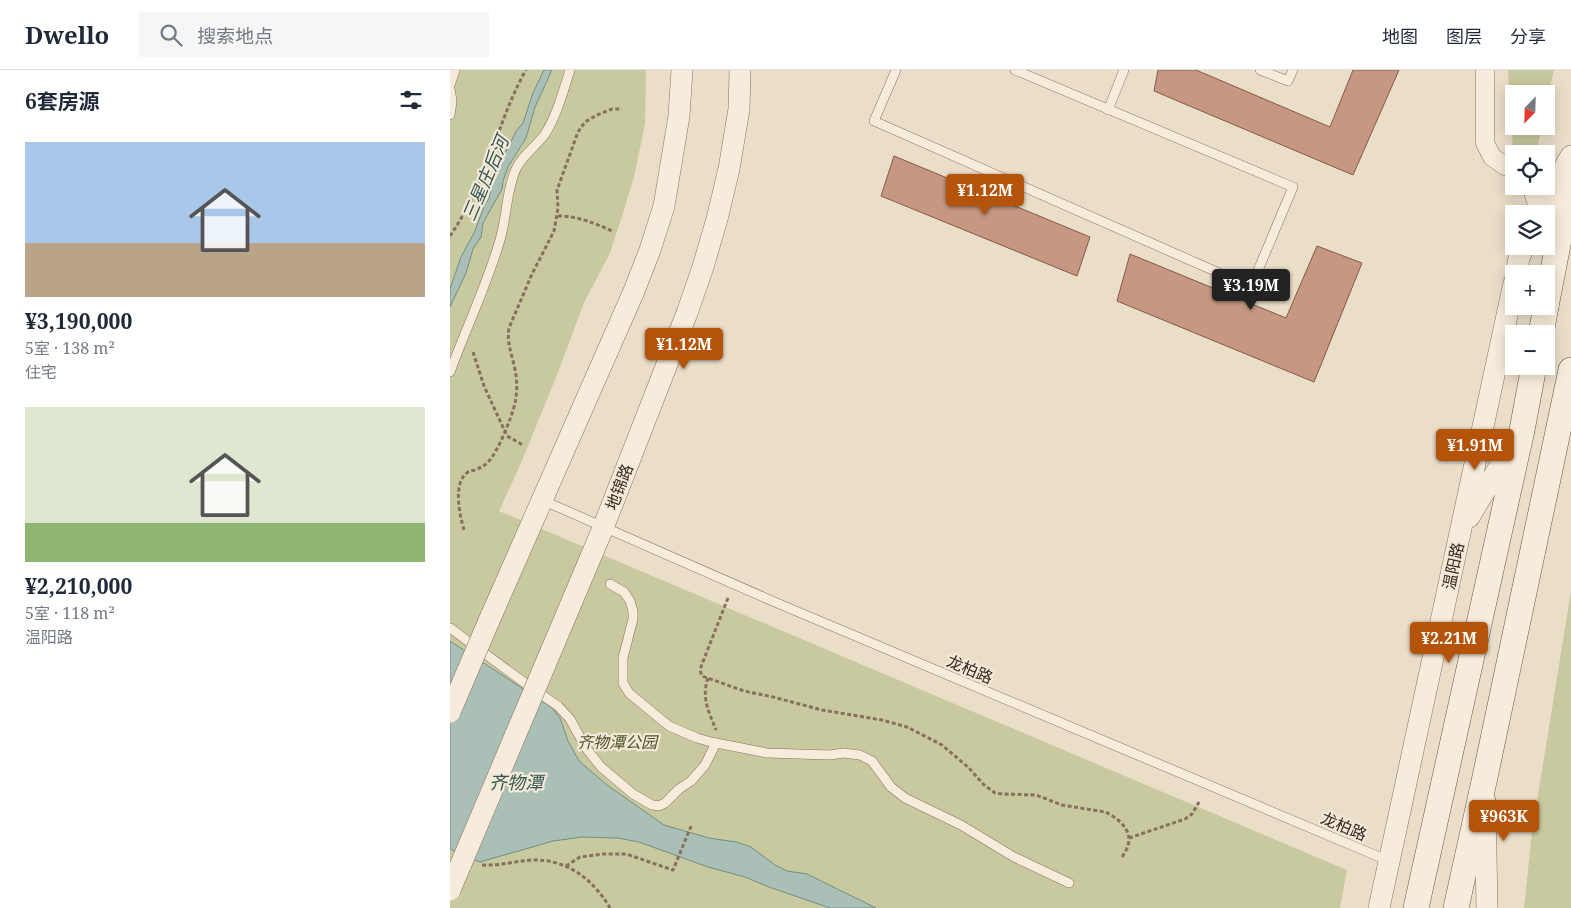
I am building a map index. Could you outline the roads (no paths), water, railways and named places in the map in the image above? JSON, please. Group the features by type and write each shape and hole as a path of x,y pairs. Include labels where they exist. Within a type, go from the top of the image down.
{"main road":[{"path":"1554,265 1571,178"},
{"path":"1456,908 1571,370"},
{"path":"1416,908 1522,430 1532,375"}],"street":[{"path":"450,712 634,291 650,250 665,197 679,116 682,70"},
{"name":"地锦路","path":"450,890 603,528 687,313 717,219 729,169 739,109 740,70"},
{"path":"1485,70 1485,143 1492,157 1505,166"},
{"path":"1542,205 1571,156"},
{"name":"温阳路","path":"1379,908 1507,315"},
{"path":"1460,532 1522,430"},
{"path":"1485,777 1488,908"}],"lane":[{"path":"450,85 455,70"},
{"path":"450,372 500,241 510,185 516,168 544,136 555,116 570,70"},
{"path":"896,70 874,121 1251,287 1293,187 1014,70"},
{"path":"1108,110 1124,70"},
{"path":"1260,70 1288,81 1293,70"},
{"path":"450,90 452,101 450,115"},
{"name":"龙柏路","path":"542,500 803,615 1389,862"},
{"path":"610,584 624,592 630,601 633,611 622,670 623,683 629,693 669,726 697,738 767,753 830,755 843,753 860,755 872,762 891,787 904,798 961,825 1014,858 1069,883"},
{"path":"450,628 558,706 570,719 586,748 602,767 632,794 652,804 659,806 665,803 691,781 705,765 716,742"}],"water":[{"path":"544,70 552,70 535,107 526,138 508,167 502,189 483,223 481,237 473,249 466,273 450,307 450,289 461,257 489,199 496,168 516,131 523,123 533,93"},
{"name":"齐物潭","path":"450,641 551,707 560,718 568,741 579,761 607,785 664,825 709,838 736,842 751,847 775,865 787,871 807,874 876,908 830,908 745,877 708,867 639,842 618,838 582,837 553,841 480,862 450,849"}],"water label":[{"name":"三星庄后河","path":"485,178"}],"park label":[{"name":"齐物潭公园","path":"617,742"}]}
